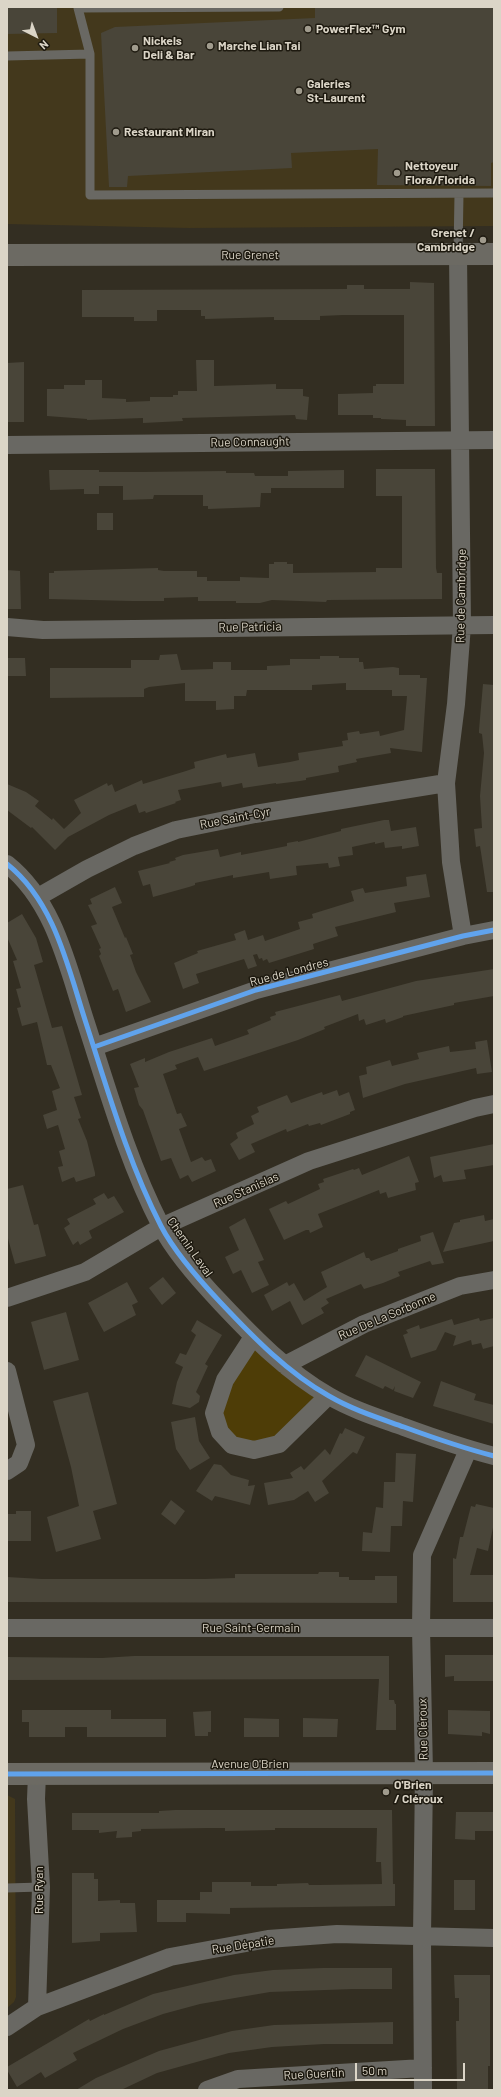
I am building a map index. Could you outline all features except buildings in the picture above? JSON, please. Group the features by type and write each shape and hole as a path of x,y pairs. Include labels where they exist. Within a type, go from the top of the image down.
{"street":[{"name":"Rue de Cambridge","path":"458,254 462,625 456,704 446,783 451,862 463,936"},
{"name":"Rue Grenet","path":"7,255 494,254"},
{"name":"Rue Connaught","path":"7,445 494,440"},
{"name":"Rue Patricia","path":"7,627 43,630 494,625"},
{"name":"Rue Saint-Cyr","path":"38,898 86,870 134,846 176,830 255,814 446,783"},
{"name":"Chemin Laval","path":"7,864 38,898 58,936 131,1157 161,1228 200,1281 253,1337 285,1365 328,1396 364,1413 468,1450 494,1456"},
{"name":"Rue de Londres","path":"94,1047 256,990 463,936 494,930"},
{"name":"Rue Stanislas","path":"7,1298 85,1272 161,1228 309,1161 475,1108 494,1104"},
{"name":"Rue De La Sorbonne","path":"285,1365 364,1324 460,1286 494,1280"},
{"path":"253,1337 225,1380 214,1413 220,1432 232,1445 254,1450 279,1444 328,1396"},
{"path":"7,1371 26,1445 19,1463 7,1472"},
{"name":"Rue Cléroux","path":"423,2090 422,1937 424,1773 421,1628 422,1555 468,1450"},
{"name":"Rue Saint-Germain","path":"7,1628 494,1628"},
{"name":"Avenue O'Brien","path":"7,1774 494,1773"},
{"name":"Rue Ryan","path":"37,1774 36,1798 40,1888 37,2007"},
{"name":"Rue Dépatie","path":"7,2027 37,2007 170,1957 268,1939 337,1934 494,1938"},
{"name":"Rue Guertin","path":"207,2090 238,2079 423,2068"}],"lane":[{"path":"279,7 78,7 90,54 90,195 494,193"},
{"path":"7,56 90,54"},
{"path":"458,254 459,194"},
{"path":"7,1888 40,1888"}],"shaded area":[{"path":"7,7 494,7 494,226 189,228 7,224"},
{"path":"253,1337 328,1396 279,1444 254,1450 220,1432 225,1380"},
{"path":"7,1795 15,1799 16,1997 14,2002 7,2008"}],"cycle path":[{"path":"7,864 23,879 37,897 58,937 111,1100 138,1177 161,1226 173,1246 189,1266 233,1316 258,1341 299,1377 314,1387 338,1401 366,1413 449,1443 494,1456"},
{"path":"94,1047 256,990 463,936 494,930"},
{"path":"7,1774 494,1773"}],"place":[{"name":"PowerFlex™ Gym","path":"308,29"},
{"name":"Marche Lian Tai","path":"210,46"},
{"name":"Nickels Deli & Bar","path":"135,48"},
{"name":"Galeries St-Laurent","path":"299,91"},
{"name":"Restaurant Miran","path":"116,132"},
{"name":"Nettoyeur Flora/Florida","path":"397,173"},
{"name":"Grenet / Cambridge","path":"483,240"},
{"name":"O'Brien / Cléroux","path":"386,1792"}]}
